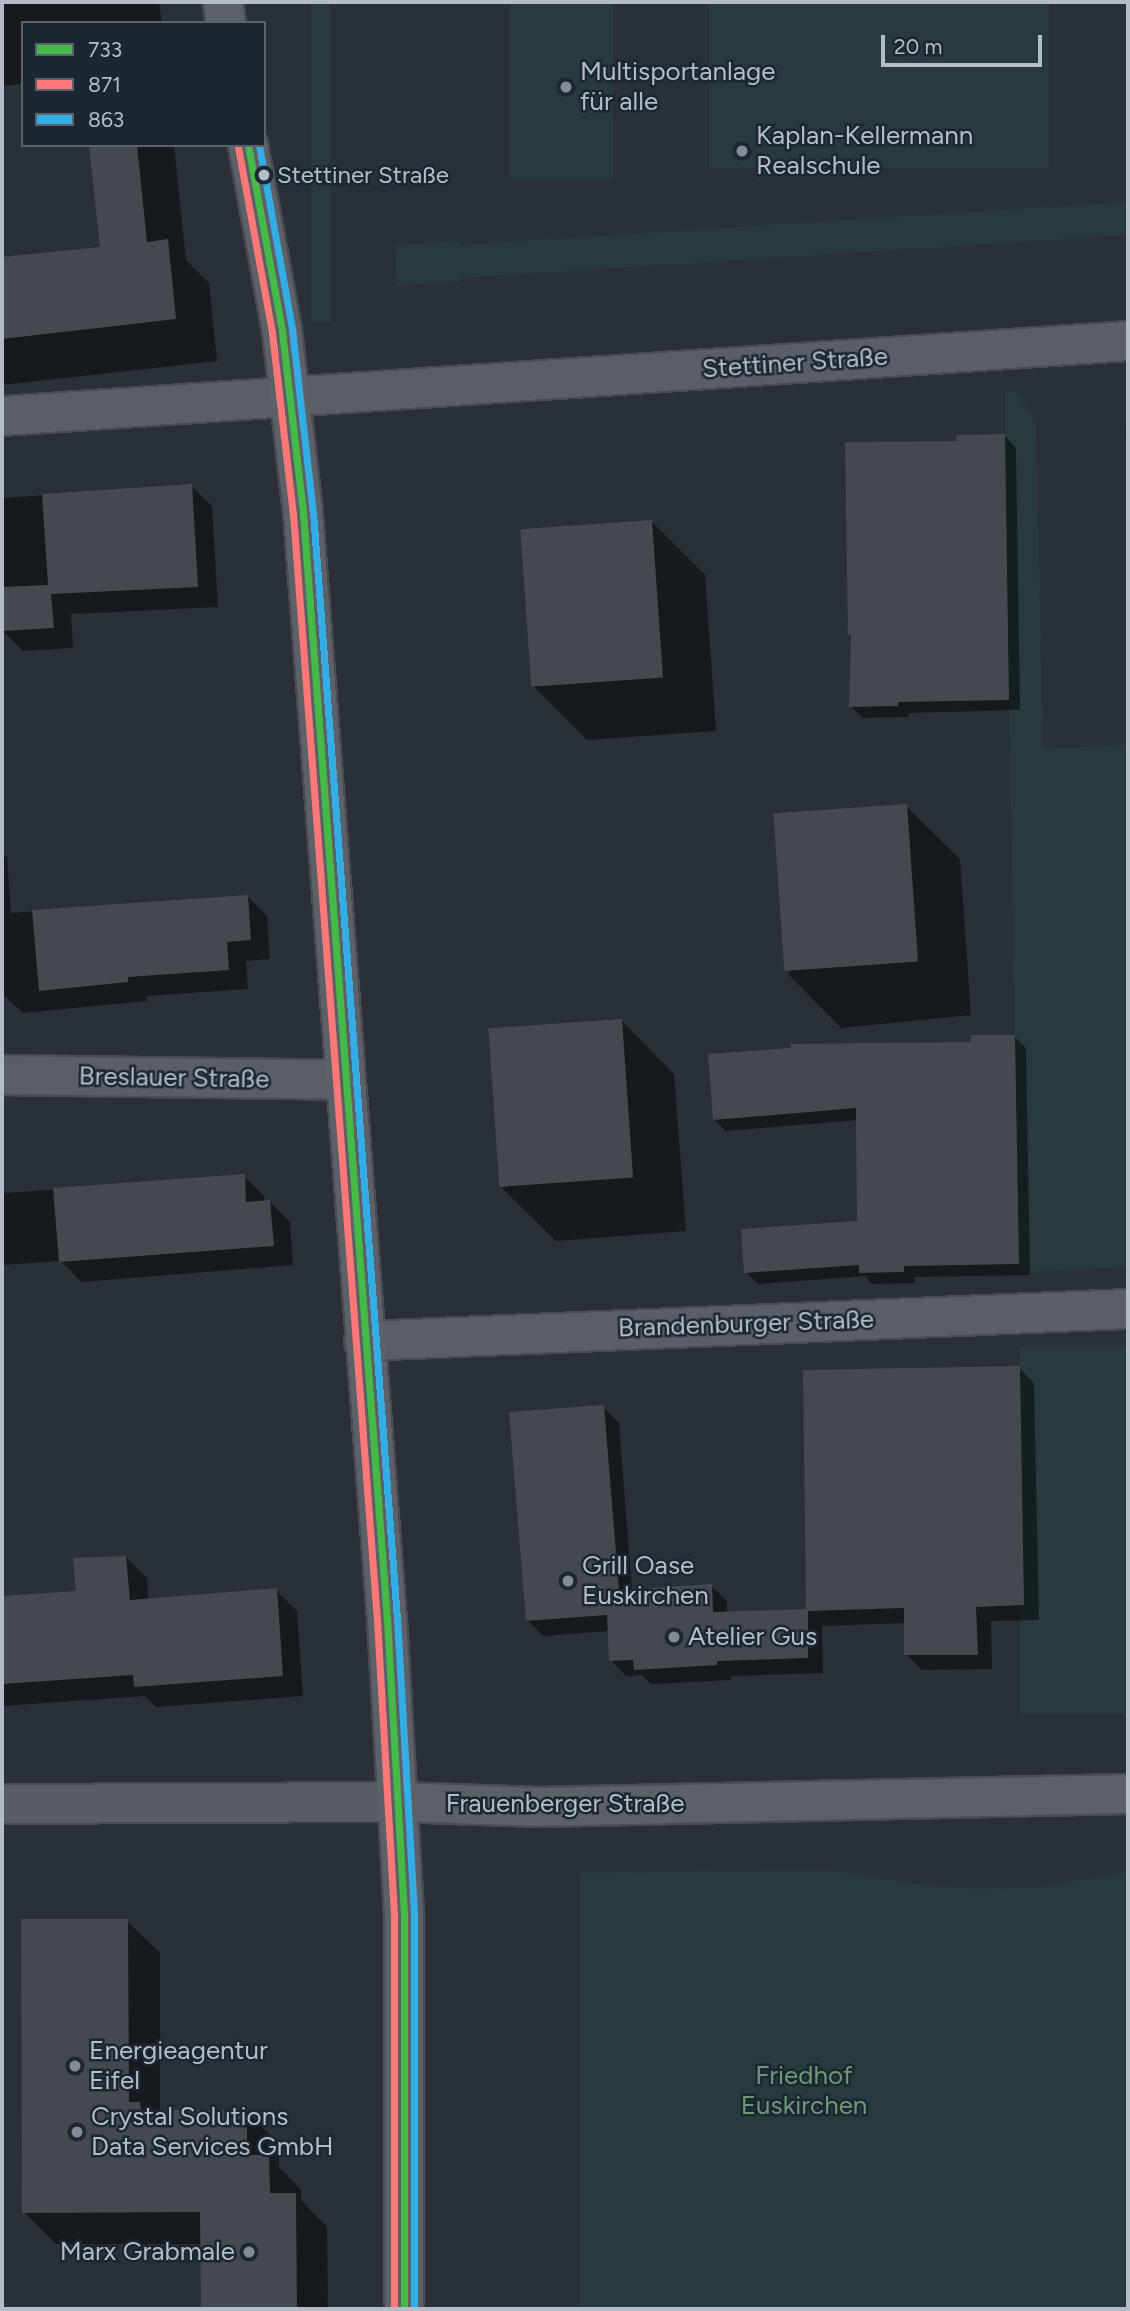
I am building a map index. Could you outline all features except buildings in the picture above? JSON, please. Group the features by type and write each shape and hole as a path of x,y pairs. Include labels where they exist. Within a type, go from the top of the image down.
{"main road":[{"path":"223,2 226,21"},
{"path":"248,147 273,279 290,399 312,618 364,1341 387,1619 404,1916 404,2309"},
{"name":"Frauenberger Straße","path":"397,1802 539,1807 1128,1794"}],"street":[{"name":"Stettiner Straße","path":"2,416 290,399 1128,341"},
{"name":"Breslauer Straße","path":"2,1075 346,1080"},
{"name":"Brandenburger Straße","path":"364,1341 1128,1309"},
{"name":"Frauenberger Straße","path":"2,1804 397,1802"}],"green space":[{"path":"311,2 330,2 330,322 311,322"},
{"name":"Multisportanlage für alle","path":"510,2 613,2 613,179 510,179"},
{"path":"709,2 1049,2 1049,168 709,168"},
{"path":"1128,202 1128,235 461,278 461,281 397,286 395,245 459,241 460,245"},
{"path":"1016,391 1036,423 1043,749 1128,745 1128,1267 1019,1272 1005,459 1005,392"},
{"path":"1020,1347 1128,1347 1128,1714 1020,1714"},
{"name":"Friedhof Euskirchen","path":"827,1870 924,1885 978,1889 1038,1887 1128,1872 1128,2309 580,2309 580,1873"}],"transit line":[{"name":"871","path":"238,147 272,333 293,514 377,1620 394,1916 394,2309"},
{"name":"733","path":"248,147 282,331 303,513 387,1619 404,1916 404,2309"},
{"name":"863","path":"259,147 292,329 313,512 397,1618 414,1916 414,2309"}],"place":[{"name":"Multisportanlage für alle","path":"566,87"},
{"name":"Kaplan-Kellermann Realschule","path":"742,151"},
{"name":"Stettiner Straße","path":"264,175"},
{"name":"Grill Oase Euskirchen","path":"568,1581"},
{"name":"Atelier Gus","path":"674,1637"},
{"name":"Energieagentur Eifel","path":"75,2066"},
{"name":"Crystal Solutions Data Services GmbH","path":"77,2132"},
{"name":"Marx Grabmale","path":"249,2252"}]}
